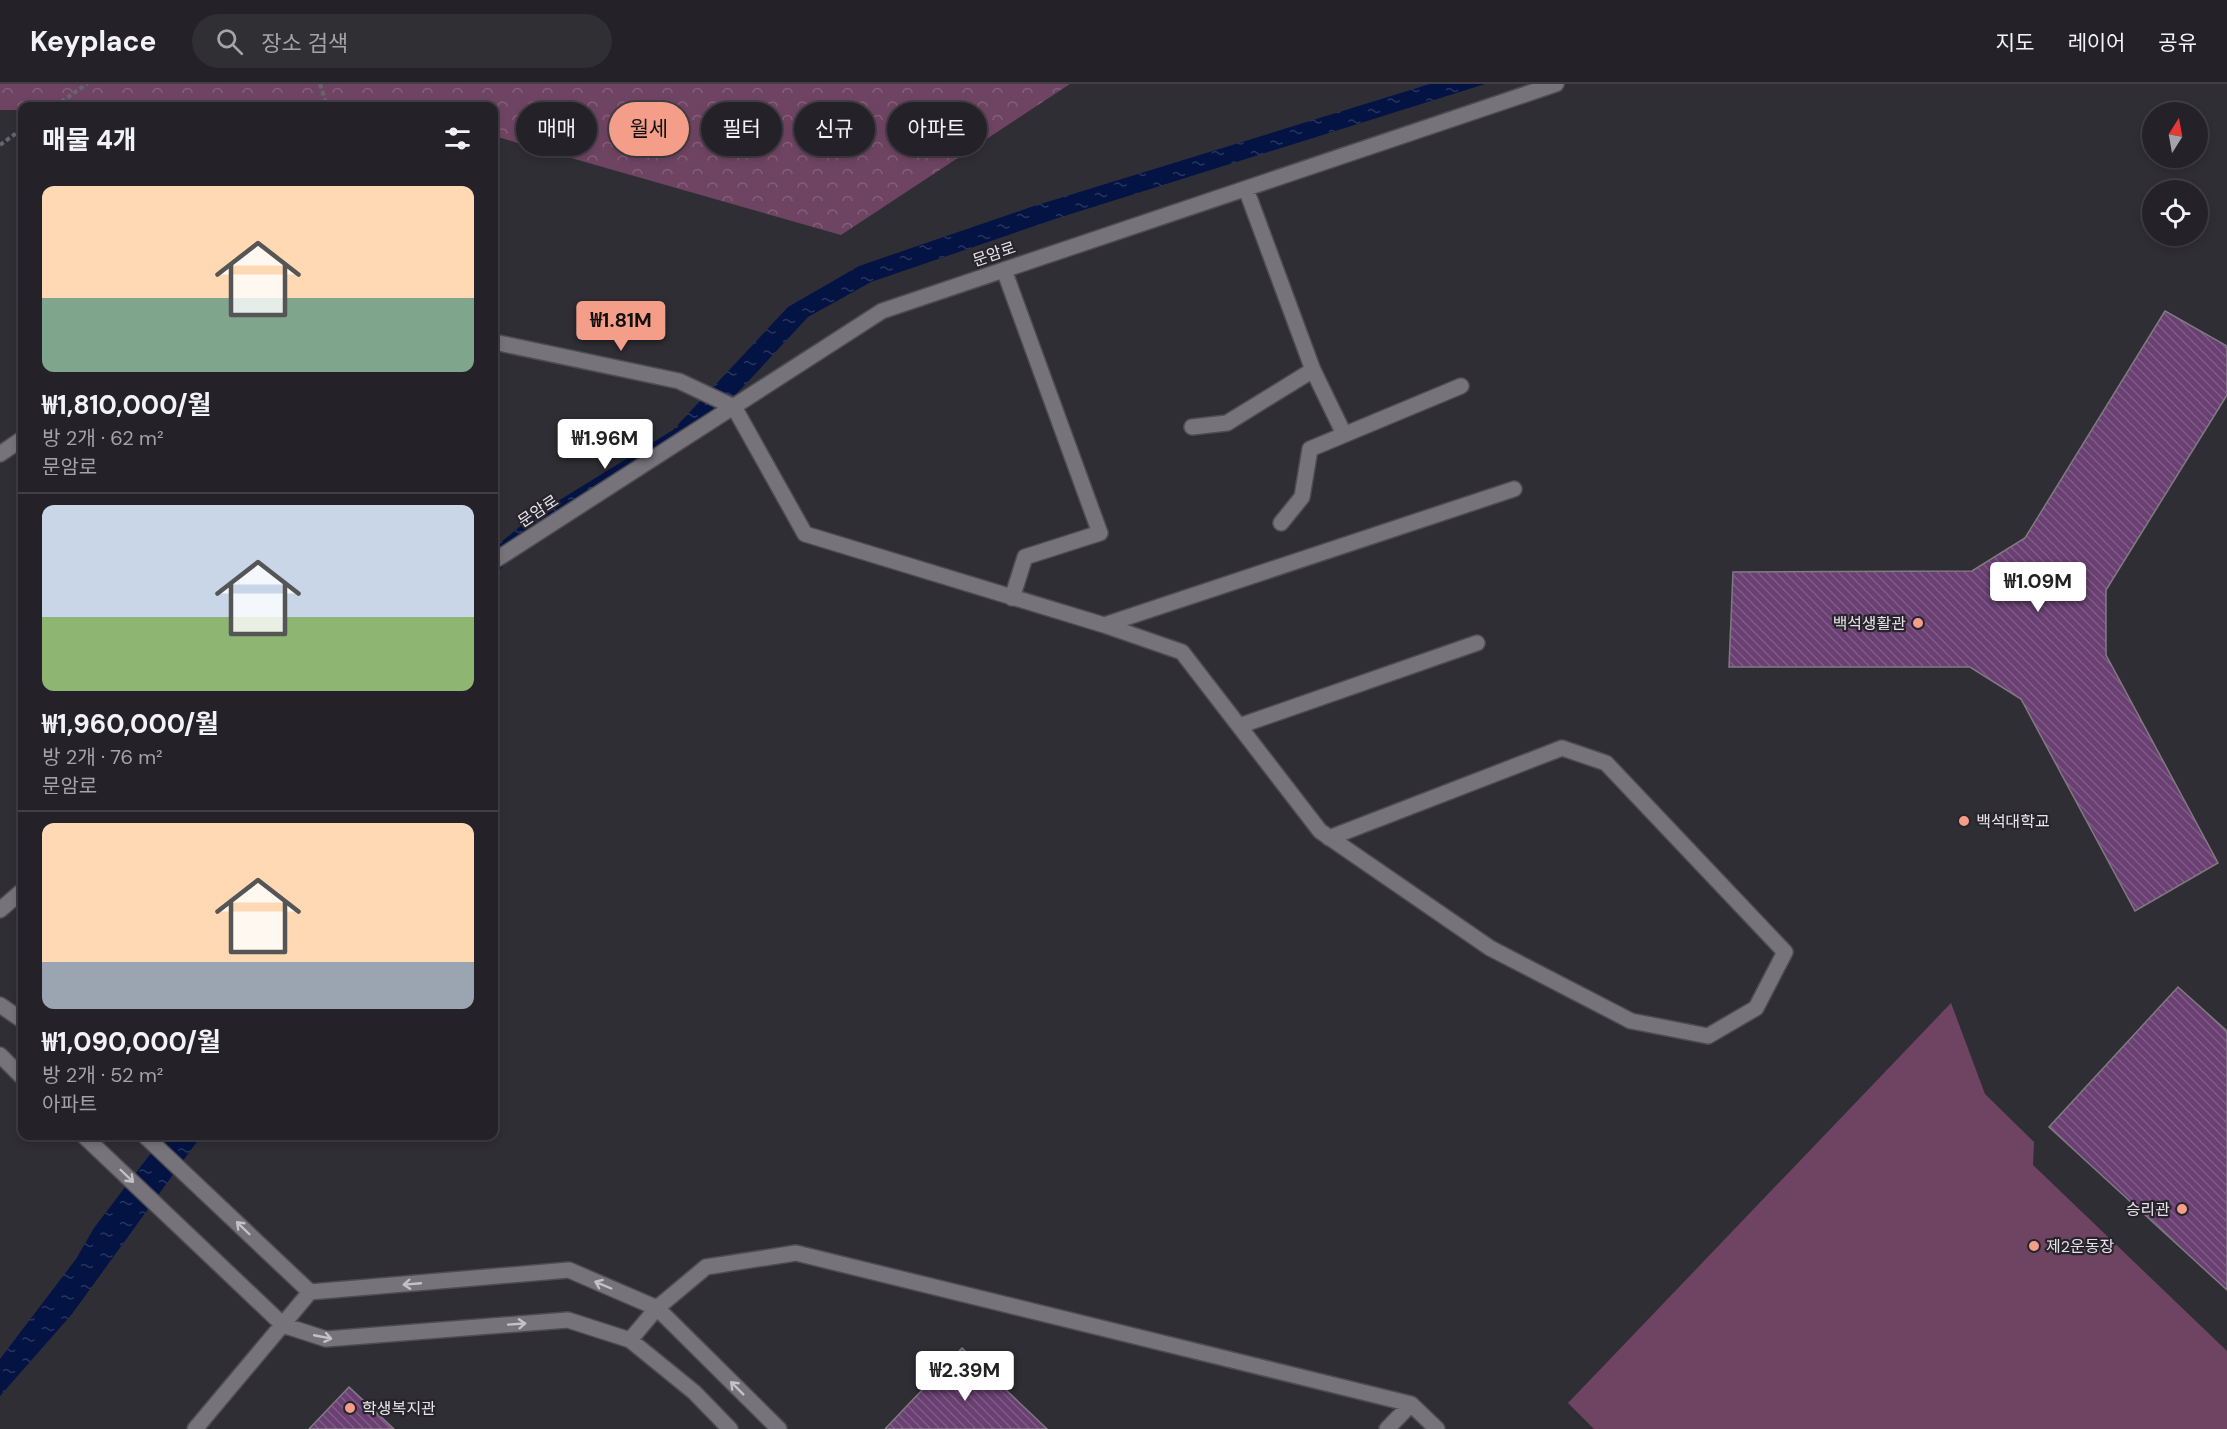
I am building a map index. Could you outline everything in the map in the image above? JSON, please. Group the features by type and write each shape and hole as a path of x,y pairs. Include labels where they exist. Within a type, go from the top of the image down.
{"street":[{"name":"문암로","path":"498,558 882,311 1556,84"},
{"path":"1246,189 1312,369 1344,434"},
{"path":"1004,270 1100,533 1025,557 1012,598"},
{"path":"498,343 679,381 734,407 805,534 1104,625 1182,652 1320,831 1329,838 1490,948 1631,1021 1708,1036 1756,1008 1785,952 1606,763 1562,748 1329,838"},
{"path":"1192,428 1227,423 1312,369"},
{"path":"1281,523 1302,497 1310,449 1461,386"},
{"path":"0,454 18,442"},
{"path":"1104,625 1514,489"},
{"path":"1239,726 1477,643"},
{"path":"0,910 18,894"},
{"path":"0,1005 18,1017"},
{"path":"0,1055 18,1073"},
{"path":"88,1140 283,1325 326,1339 568,1320 630,1340 693,1392 730,1429"},
{"path":"149,1140 310,1292"},
{"path":"630,1340 657,1308 706,1267 796,1253 1411,1404 1437,1429"},
{"path":"195,1429 310,1292 569,1270 657,1308 778,1429"},
{"path":"1387,1429 1411,1404"}],"path":[{"path":"61,102 87,84"},
{"path":"320,84 326,102"},
{"path":"0,145 18,132"}],"green space":[{"path":"0,84 1070,84 987,139 987,102 887,102 887,156 961,156 841,235 564,156 597,156 597,102 516,102 516,142 498,137 498,102 18,102 18,110 0,110"},
{"path":"1951,1003 1985,1094 2034,1142 2033,1165 2227,1351 2227,1429 1594,1429 1568,1403"}],"water":[{"path":"1430,84 1485,84 1058,218 871,282 808,317 743,387 683,446 529,541 498,571 498,545 529,519 673,430 788,307 859,266 1034,206"},
{"path":"161,1140 198,1140 72,1314 0,1396 0,1359 76,1259 94,1228"}],"building":[{"name":"백석생활관","path":"2165,311 2227,346 2227,395 2106,590 2106,655 2218,863 2135,911 2021,699 1970,667 1729,667 1733,572 1972,571 2025,538"},
{"name":"승리관","path":"2178,987 2227,1031 2227,1290 2049,1127"},
{"path":"962,1348 1047,1429 885,1429"},
{"name":"학생복지관","path":"349,1387 394,1429 309,1429"}],"place":[{"name":"백석생활관","path":"1918,623"},
{"name":"백석대학교","path":"1964,821"},
{"name":"승리관","path":"2182,1209"},
{"name":"제2운동장","path":"2034,1246"},
{"name":"학생복지관","path":"350,1408"}]}
